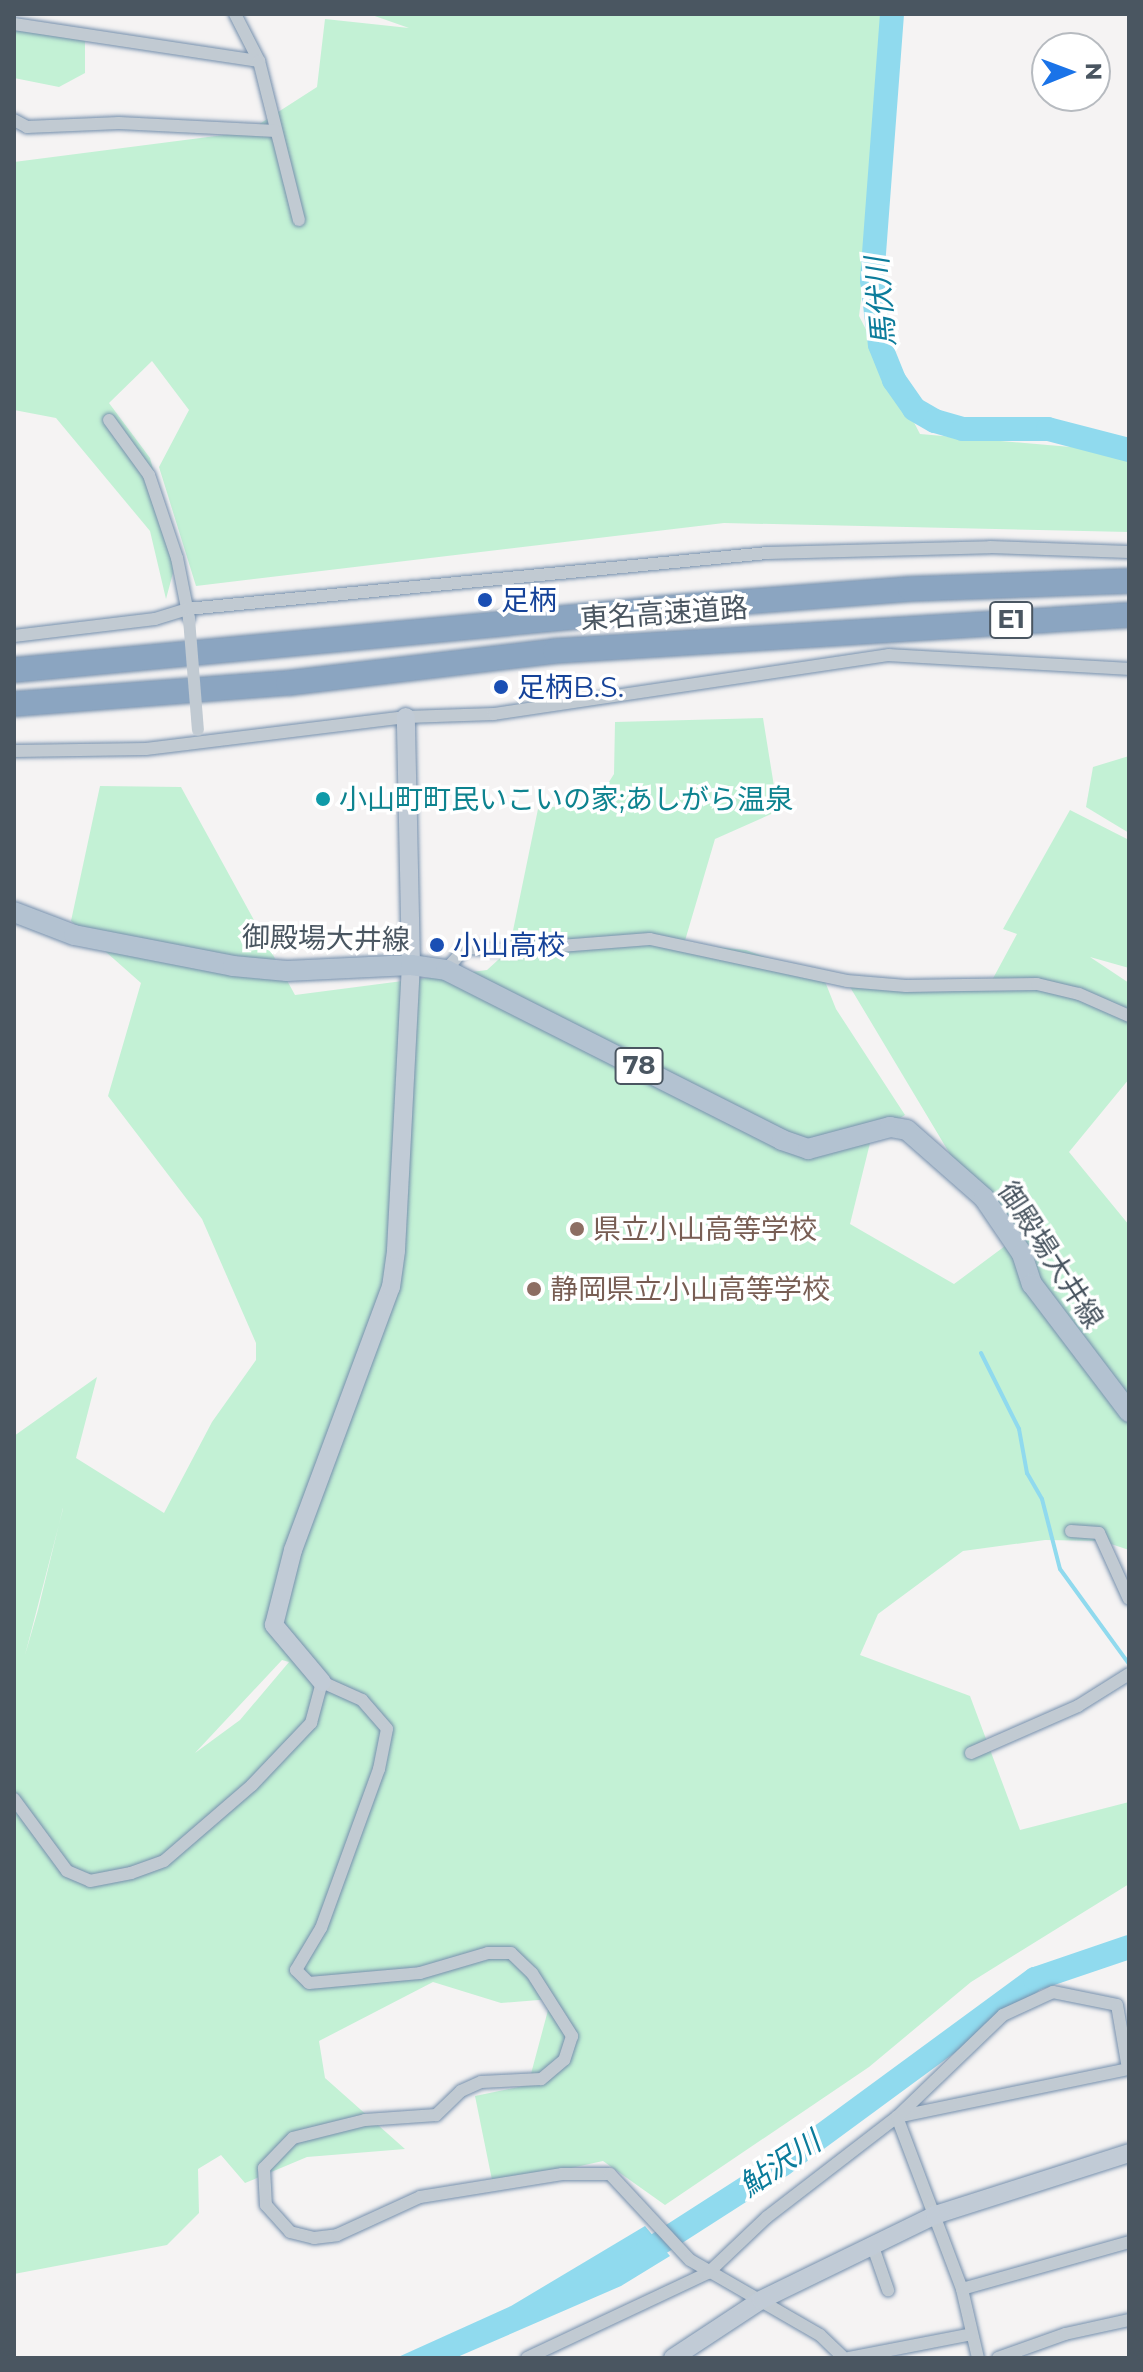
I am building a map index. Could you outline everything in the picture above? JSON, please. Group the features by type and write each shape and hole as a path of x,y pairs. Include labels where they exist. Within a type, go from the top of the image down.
{"highway":[{"name":"東名高速道路","path":"14,670 690,606 910,589 1129,581"},
{"name":"東名高速道路","path":"14,704 288,683 555,651 1129,615"}],"main road":[{"name":"御殿場大井線","path":"14,912 74,935 233,966 287,971 411,965 446,970 782,1140 808,1149 890,1127 921,1138 984,1198 1022,1254 1032,1284 1129,1412"}],"street":[{"path":"235,14 259,61 299,220"},
{"path":"14,24 259,61"},
{"path":"14,120 27,127 119,123 276,131"},
{"path":"109,420 149,475 177,558 188,614 199,744"},
{"path":"14,636 188,614 767,553 990,547 1129,552"},
{"path":"14,751 199,744 406,717 494,714 889,655 1129,669"},
{"path":"406,717 411,965 391,1287 293,1550 274,1625 322,1682 362,1700 387,1729 379,1769 321,1928 296,1970 309,1983 420,1973 488,1953 511,1953 532,1973 572,2036 564,2060 541,2079 481,2082 461,2091 436,2115 365,2120 293,2138 264,2168 266,2205 290,2232 314,2238 337,2235 420,2197 562,2174 610,2174 690,2260 820,2335 847,2358 972,2334"},
{"path":"446,970 465,948 509,950 650,939 847,981 906,986 1037,984 1079,994 1129,1016"},
{"path":"1071,1531 1099,1533 1129,1599"},
{"path":"971,1753 1078,1706 1129,1674"},
{"path":"14,1799 67,1871 90,1881 164,1861 252,1785 311,1723 322,1682"},
{"path":"527,2358 708,2273 767,2217 897,2117 1003,2015 1053,1992 1117,2005 1128,2069 897,2117"},
{"path":"897,2117 962,2289 978,2358"},
{"path":"673,2358 761,2300 935,2215 1129,2153"},
{"path":"962,2289 1129,2242"},
{"path":"872,2244 888,2290"},
{"path":"998,2358 1065,2334 1129,2320"}],"green space":[{"path":"369,14 898,14 859,316 920,434 1129,452 1129,532 724,523 196,586 159,467 189,410 152,361 109,403 150,458 177,558 166,599 150,531 56,418 14,410 14,162 247,132 317,87 325,19 409,28"},
{"path":"14,30 85,37 85,73 59,87 14,78"},
{"path":"763,718 778,811 715,839 684,944 746,950 824,979 836,1009 905,1115 872,1135 850,1224 954,1284 1005,1246 850,987 990,984 1017,934 1003,929 1070,810 1129,840 1129,968 1090,957 1129,983 1129,1079 1069,1152 1129,1225 1129,1550 1102,1541 1045,1540 963,1551 878,1614 860,1655 970,1696 1020,1830 1129,1802 1129,1884 971,1982 869,2067 665,2205 603,2161 493,2185 475,2096 528,2085 551,1999 501,2003 433,1982 319,2041 325,2078 405,2149 307,2157 245,2183 221,2155 198,2169 199,2213 167,2245 14,2274 14,1436 97,1377 76,1458 164,1513 212,1422 256,1360 256,1343 202,1219 108,1096 141,983 71,921 100,786 181,787 295,995 487,970 509,950 538,809 597,801 614,774 615,722","holes":["59,1525 38,1610 25,1655","282,1660 289,1662 240,1720 195,1753"]},
{"path":"1129,756 1129,833 1086,807 1093,767"}],"water":[{"path":"645,2226 670,2256 621,2286 455,2358 396,2358 511,2306"}],"waterway":[{"name":"馬伏川","path":"892,14 872,280 880,345 894,380 914,409 935,421 963,429 1048,429 1129,450"},
{"path":"981,1353 1019,1429 1027,1473 1042,1499 1060,1569 1129,1664"},
{"name":"鮎沢川","path":"632,2261 783,2164 1035,1979 1129,1947"}],"place":[{"name":"足柄","path":"485,600"},
{"name":"足柄B.S.","path":"501,687"},
{"name":"小山町町民いこいの家;あしがら温泉","path":"323,799"},
{"name":"小山高校","path":"437,945"},
{"name":"県立小山高等学校","path":"577,1229"},
{"name":"静岡県立小山高等学校","path":"534,1289"}]}
